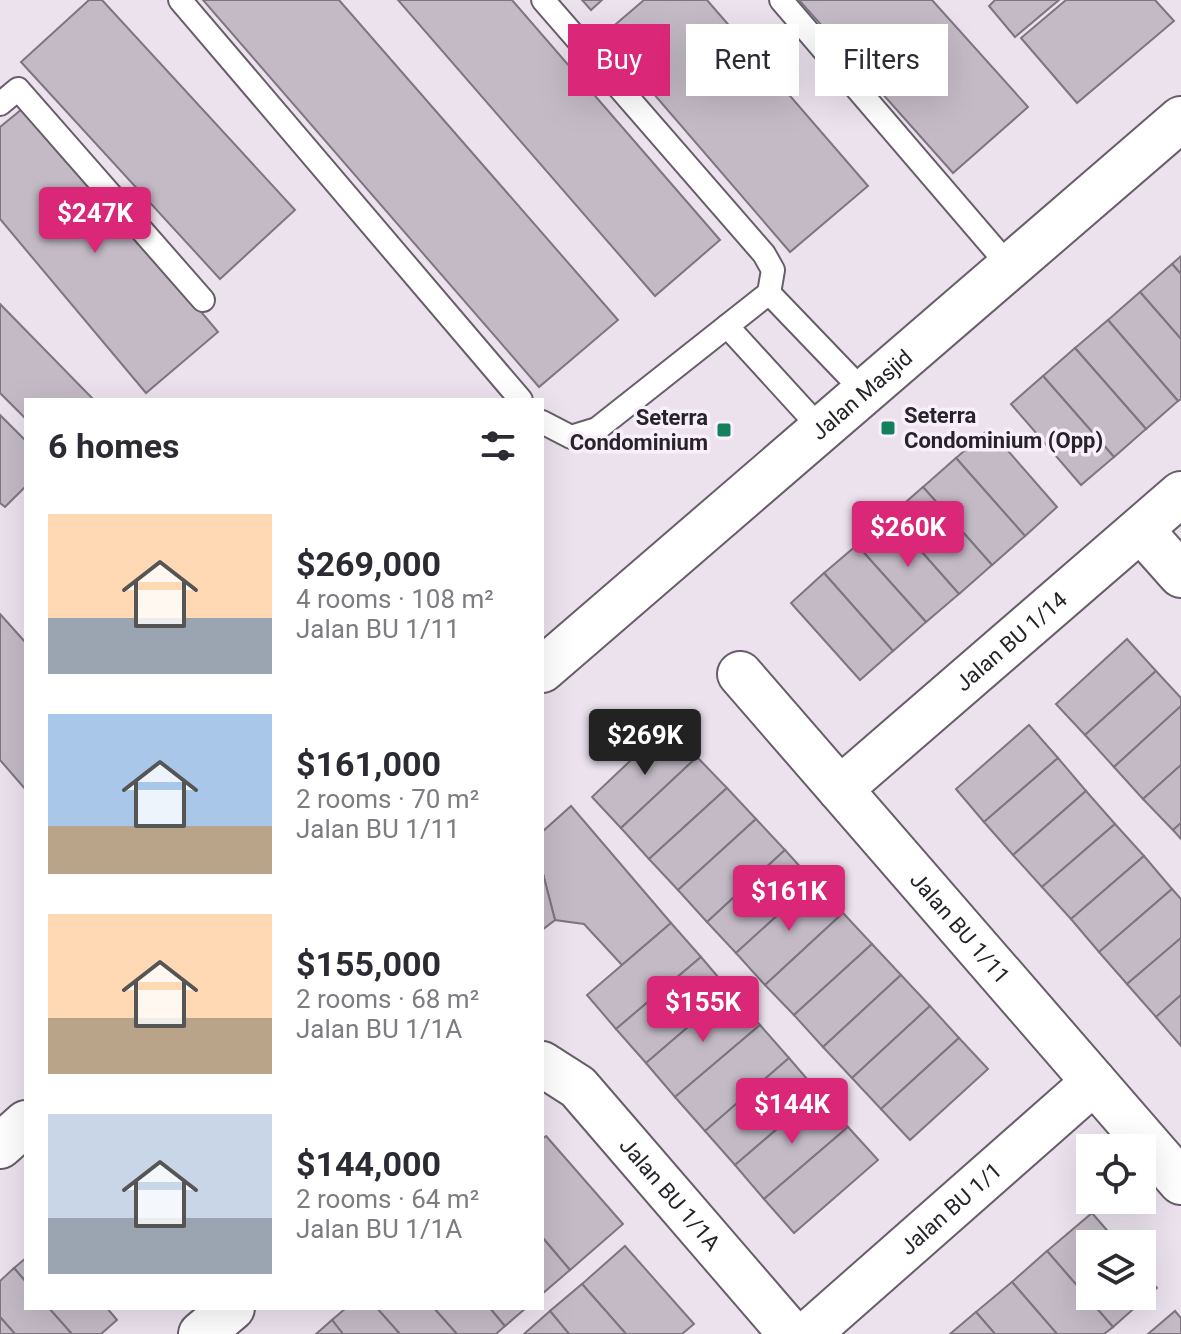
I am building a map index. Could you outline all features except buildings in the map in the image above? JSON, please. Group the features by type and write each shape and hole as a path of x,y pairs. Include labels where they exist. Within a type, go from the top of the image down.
{"street":[{"name":"Jalan Masjid","path":"544,668 1181,119"},
{"name":"Jalan BU 1/14","path":"840,789 1181,494"},
{"path":"1141,530 1181,575"},
{"name":"Jalan BU 1/11","path":"740,674 1181,1182"},
{"name":"Jalan BU 1/1A","path":"544,1065 578,1087 791,1334"},
{"name":"Jalan BU 1/1","path":"808,1334 1094,1082"},
{"path":"0,1146 24,1125"},
{"path":"201,1334 230,1310"}],"lane":[{"path":"180,0 519,398"},
{"path":"543,0 764,254 773,270 769,293 597,429 571,437 544,423"},
{"path":"781,0 1010,267"},
{"path":"0,104 18,89 203,300"},
{"path":"769,293 865,393"},
{"path":"727,326 822,430"}],"place":[{"name":"Seterra Condominium (Opp)","path":"888,428"},
{"name":"Seterra Condominium","path":"724,430"}]}
